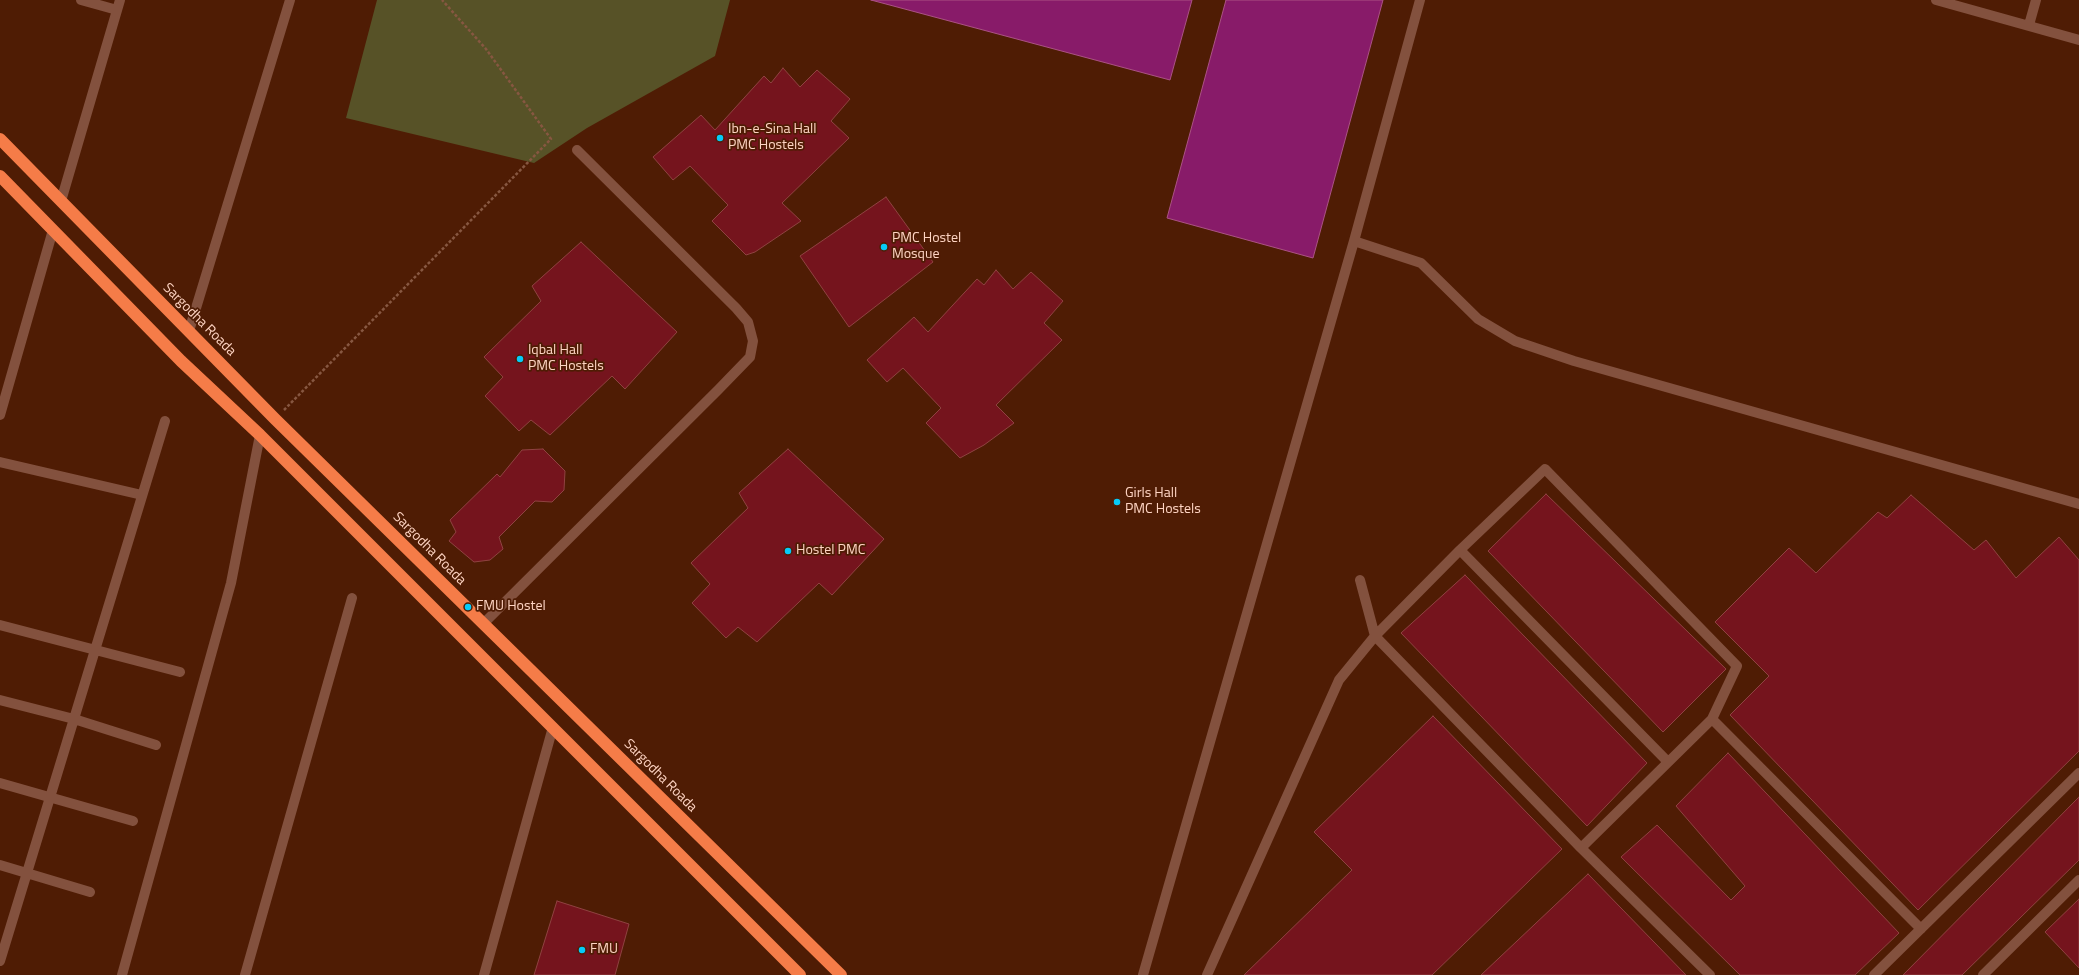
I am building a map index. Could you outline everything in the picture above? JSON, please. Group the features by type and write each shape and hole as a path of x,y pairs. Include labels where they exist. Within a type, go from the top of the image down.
{"highway":[{"name":"Sargodha Roada","path":"0,139 275,419 841,975"},
{"path":"0,176 181,361 260,435 800,975"}],"street":[{"path":"61,200 118,5 81,0"},
{"path":"189,331 290,0"},
{"path":"1143,975 1354,242 1420,0"},
{"path":"1936,0 2079,40"},
{"path":"2029,26 2036,0"},
{"path":"483,624 750,357 753,341 748,322 736,308 577,150"},
{"path":"0,415 53,230"},
{"path":"1354,242 1421,263 1478,319 1515,340 1574,361 2079,504"},
{"path":"0,961 3,940 28,873 165,421"},
{"path":"122,975 231,583 260,435"},
{"path":"0,462 142,495"},
{"path":"1207,975 1339,680 1375,636 1544,468 1737,666 1712,719 1581,848"},
{"path":"1460,550 1668,762"},
{"path":"1360,580 1375,636 1581,848 1710,975"},
{"path":"245,975 352,598"},
{"path":"0,625 180,672"},
{"path":"0,700 74,719 156,745"},
{"path":"1712,719 1920,929"},
{"path":"484,975 553,727"},
{"path":"1874,975 2079,773"},
{"path":"0,783 52,796 133,820"},
{"path":"0,865 90,892"},
{"path":"1983,975 2079,880"}],"path":[{"path":"275,419 551,139 486,49 442,0"}],"shaded area":[{"path":"377,0 730,0 715,56 587,128 534,163 346,118"},
{"path":"871,0 1192,0 1170,80"},
{"path":"1226,0 1383,0 1313,258 1167,218"}],"building":[{"path":"783,68 800,87 817,70 850,99 831,121 849,138 782,203 801,221 755,252 746,255 712,221 728,205 690,166 673,180 653,157 701,115 715,130 764,76 771,83"},
{"path":"886,197 933,262 849,327 800,256"},
{"path":"581,242 677,332 625,389 612,376 550,435 531,420 519,431 485,396 503,377 484,357 541,301 532,286"},
{"path":"996,270 1013,289 1031,272 1063,301 1044,323 1062,340 996,405 1014,423 984,445 960,458 926,423 941,408 903,368 887,382 867,360 914,317 928,332 977,279 984,285"},
{"path":"543,449 565,471 564,490 552,502 535,501 499,537 503,549 490,560 474,562 449,541 456,532 450,520 497,474 500,477 522,450"},
{"name":"Hostel PMC","path":"788,449 884,539 832,595 819,583 757,642 738,627 726,638 692,603 710,584 691,563 748,508 739,493"},
{"path":"1546,494 1726,669 1663,732 1488,551"},
{"path":"1911,495 1974,550 1986,540 2016,578 2059,537 2079,560 2079,751 1918,910 1730,715 1769,676 1715,622 1789,548 1816,573 1878,512 1887,518"},
{"path":"1465,575 1647,763 1587,826 1401,633"},
{"path":"1433,716 1562,849 1432,975 1244,975 1352,870 1314,832"},
{"path":"1728,753 1899,933 1855,975 1740,975 1621,857 1657,825 1731,900 1745,886 1676,806"},
{"path":"2079,797 2079,860 1962,975 1903,975"},
{"path":"1588,874 1686,975 1481,975"},
{"path":"2079,899 2079,968 2045,932"},
{"name":"FMU","path":"557,901 629,924 615,975 534,975"}],"place":[{"name":"Ibn-e-Sina Hall PMC Hostels","path":"720,138"},
{"name":"PMC Hostel Mosque","path":"884,247"},
{"name":"Iqbal Hall PMC Hostels","path":"520,359"},
{"name":"Girls Hall PMC Hostels","path":"1117,502"},
{"name":"Hostel PMC","path":"788,551"},
{"name":"FMU Hostel","path":"468,607"},
{"name":"FMU","path":"582,950"}]}
